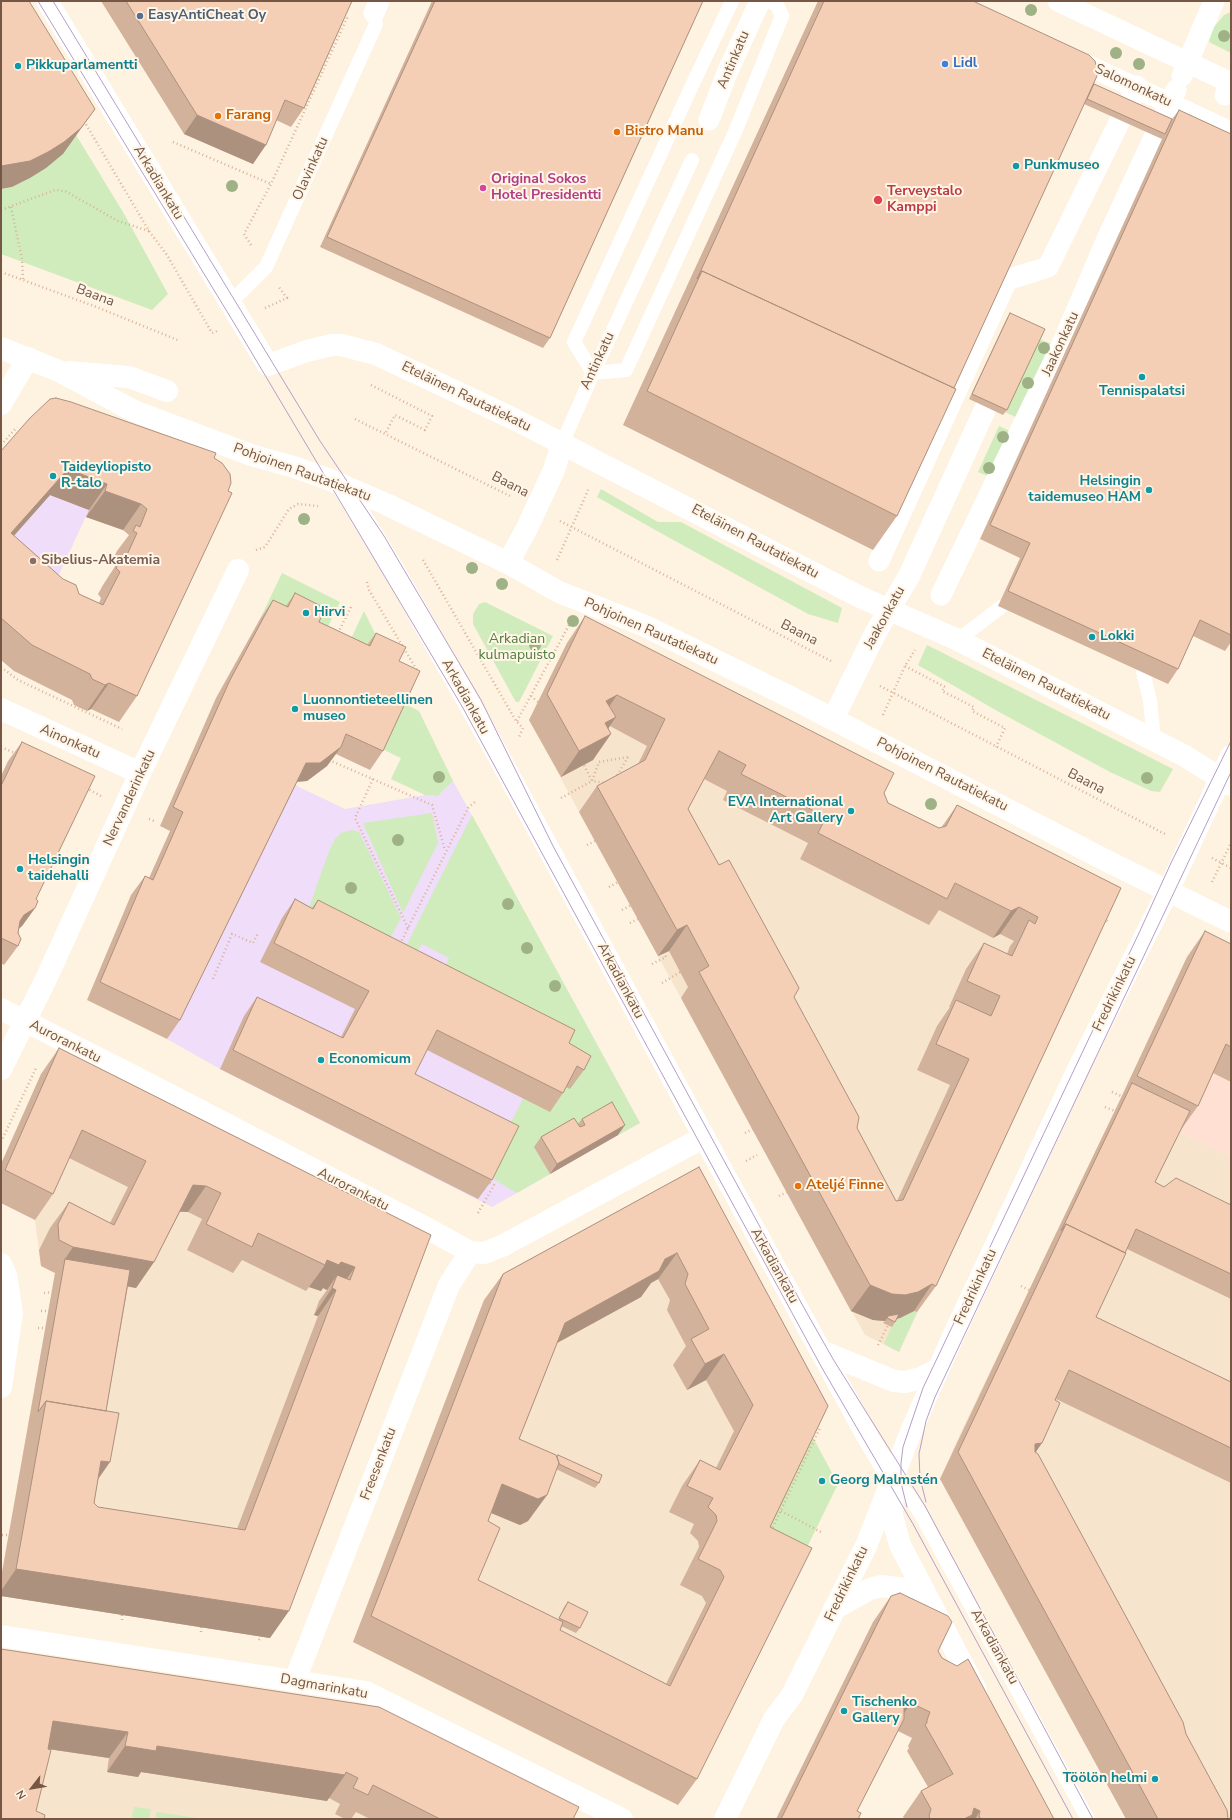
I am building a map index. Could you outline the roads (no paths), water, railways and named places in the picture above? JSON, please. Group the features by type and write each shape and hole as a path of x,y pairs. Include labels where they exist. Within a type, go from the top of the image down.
{"street":[{"name":"Arkadiankatu","path":"47,1 268,365"},
{"name":"Antinkatu","path":"709,120 727,73 760,1"},
{"path":"1058,1 1179,83 1231,83 1215,117"},
{"name":"Jaakonkatu","path":"941,595 1063,342 1106,241 1179,83 1214,1"},
{"name":"Salomonkatu","path":"1051,48 1137,86 1179,83 1231,132"},
{"path":"879,561 1007,280 1048,267 1137,86"},
{"name":"Eteläinen Rautatiekatu","path":"268,365 307,351 332,345 341,345 376,354 514,419 684,505 848,591 958,640 1185,756 1226,782"},
{"name":"Pohjoinen Rautatiekatu","path":"1,348 59,371 134,411 251,455 294,467 342,485 508,563 559,592 645,626 790,697 1231,922"},
{"path":"1,404 28,358"},
{"name":"Pohjoinen Rautatiekatu","path":"59,371 129,377 167,391"},
{"name":"Jaakonkatu","path":"833,720 876,632 909,576 986,406"},
{"name":"Antinkatu","path":"508,563 527,528 554,470 562,444"},
{"name":"Arkadiankatu","path":"342,485 396,574 493,746 704,1137 866,1434 893,1480"},
{"name":"Nervanderinkatu","path":"1,1069 25,1022 140,773 238,570"},
{"name":"Ainonkatu","path":"1,709 140,773"},
{"name":"Fredrikinkatu","path":"725,1819 774,1719 792,1695 866,1546 912,1429 938,1369 1080,1065 1168,891 1203,815 1226,782 1231,756"},
{"name":"Aurorankatu","path":"1,1009 420,1224 470,1252"},
{"path":"470,1252 484,1253 502,1246 704,1137"},
{"name":"Freesenkatu","path":"295,1680 447,1288 470,1252"},
{"path":"1,1264 6,1275 12,1312 1,1387"},
{"path":"821,1351 894,1381 905,1382 921,1378 938,1369"},
{"path":"893,1480 892,1516 898,1538 928,1599 986,1707"},
{"path":"834,1609 870,1589 882,1586 913,1590 928,1599"},
{"name":"Dagmarinkatu","path":"1,1636 253,1676 295,1680 366,1692 622,1819"}],"lane":[{"path":"732,1 574,342 593,373 626,370 735,132 782,16 778,6 769,1"},
{"name":"Olavinkatu","path":"230,303 266,267 376,13"},
{"name":"Antinkatu","path":"562,444 593,373 692,160"},
{"path":"958,640 1001,607"},
{"path":"1143,672 1150,701 1154,740"},
{"name":"Arkadiankatu","path":"893,1480 910,1497 920,1513 1088,1819"}],"tram line":[{"path":"38,1 234,323 463,708 822,1368 913,1524 1073,1819"},
{"path":"53,1 320,441 384,536 481,700 553,846 803,1306 833,1359 925,1506 1093,1819"},
{"path":"907,1507 901,1483 903,1447 923,1388 1171,863 1231,741"},
{"path":"926,1502 920,1478 919,1454 926,1421 935,1397 1231,772"}],"place":[{"name":"EasyAntiCheat Oy","path":"140,16"},
{"name":"Lidl","path":"945,64"},
{"name":"Pikkuparlamentti","path":"18,66"},
{"name":"Farang","path":"218,116"},
{"name":"Bistro Manu","path":"617,132"},
{"name":"Punkmuseo","path":"1016,166"},
{"name":"Original Sokos Hotel Presidentti","path":"483,188"},
{"name":"Terveystalo Kamppi","path":"878,200"},
{"name":"Tennispalatsi","path":"1142,377"},
{"name":"Taideyliopisto R-talo","path":"53,476"},
{"name":"Helsingin taidemuseo HAM","path":"1149,490"},
{"name":"Sibelius-Akatemia","path":"33,561"},
{"name":"Hirvi","path":"306,613"},
{"name":"Lokki","path":"1092,637"},
{"name":"Luonnontieteellinen museo","path":"295,709"},
{"name":"EVA International Art Gallery","path":"851,811"},
{"name":"Helsingin taidehalli","path":"20,869"},
{"name":"Economicum","path":"321,1060"},
{"name":"Ateljé Finne","path":"798,1186"},
{"name":"Georg Malmstén","path":"822,1481"},
{"name":"Tischenko Gallery","path":"844,1711"},
{"name":"Töölön helmi","path":"1155,1779"}],"park label":[{"name":"Arkadian kulmapuisto","path":"517,648"}]}
